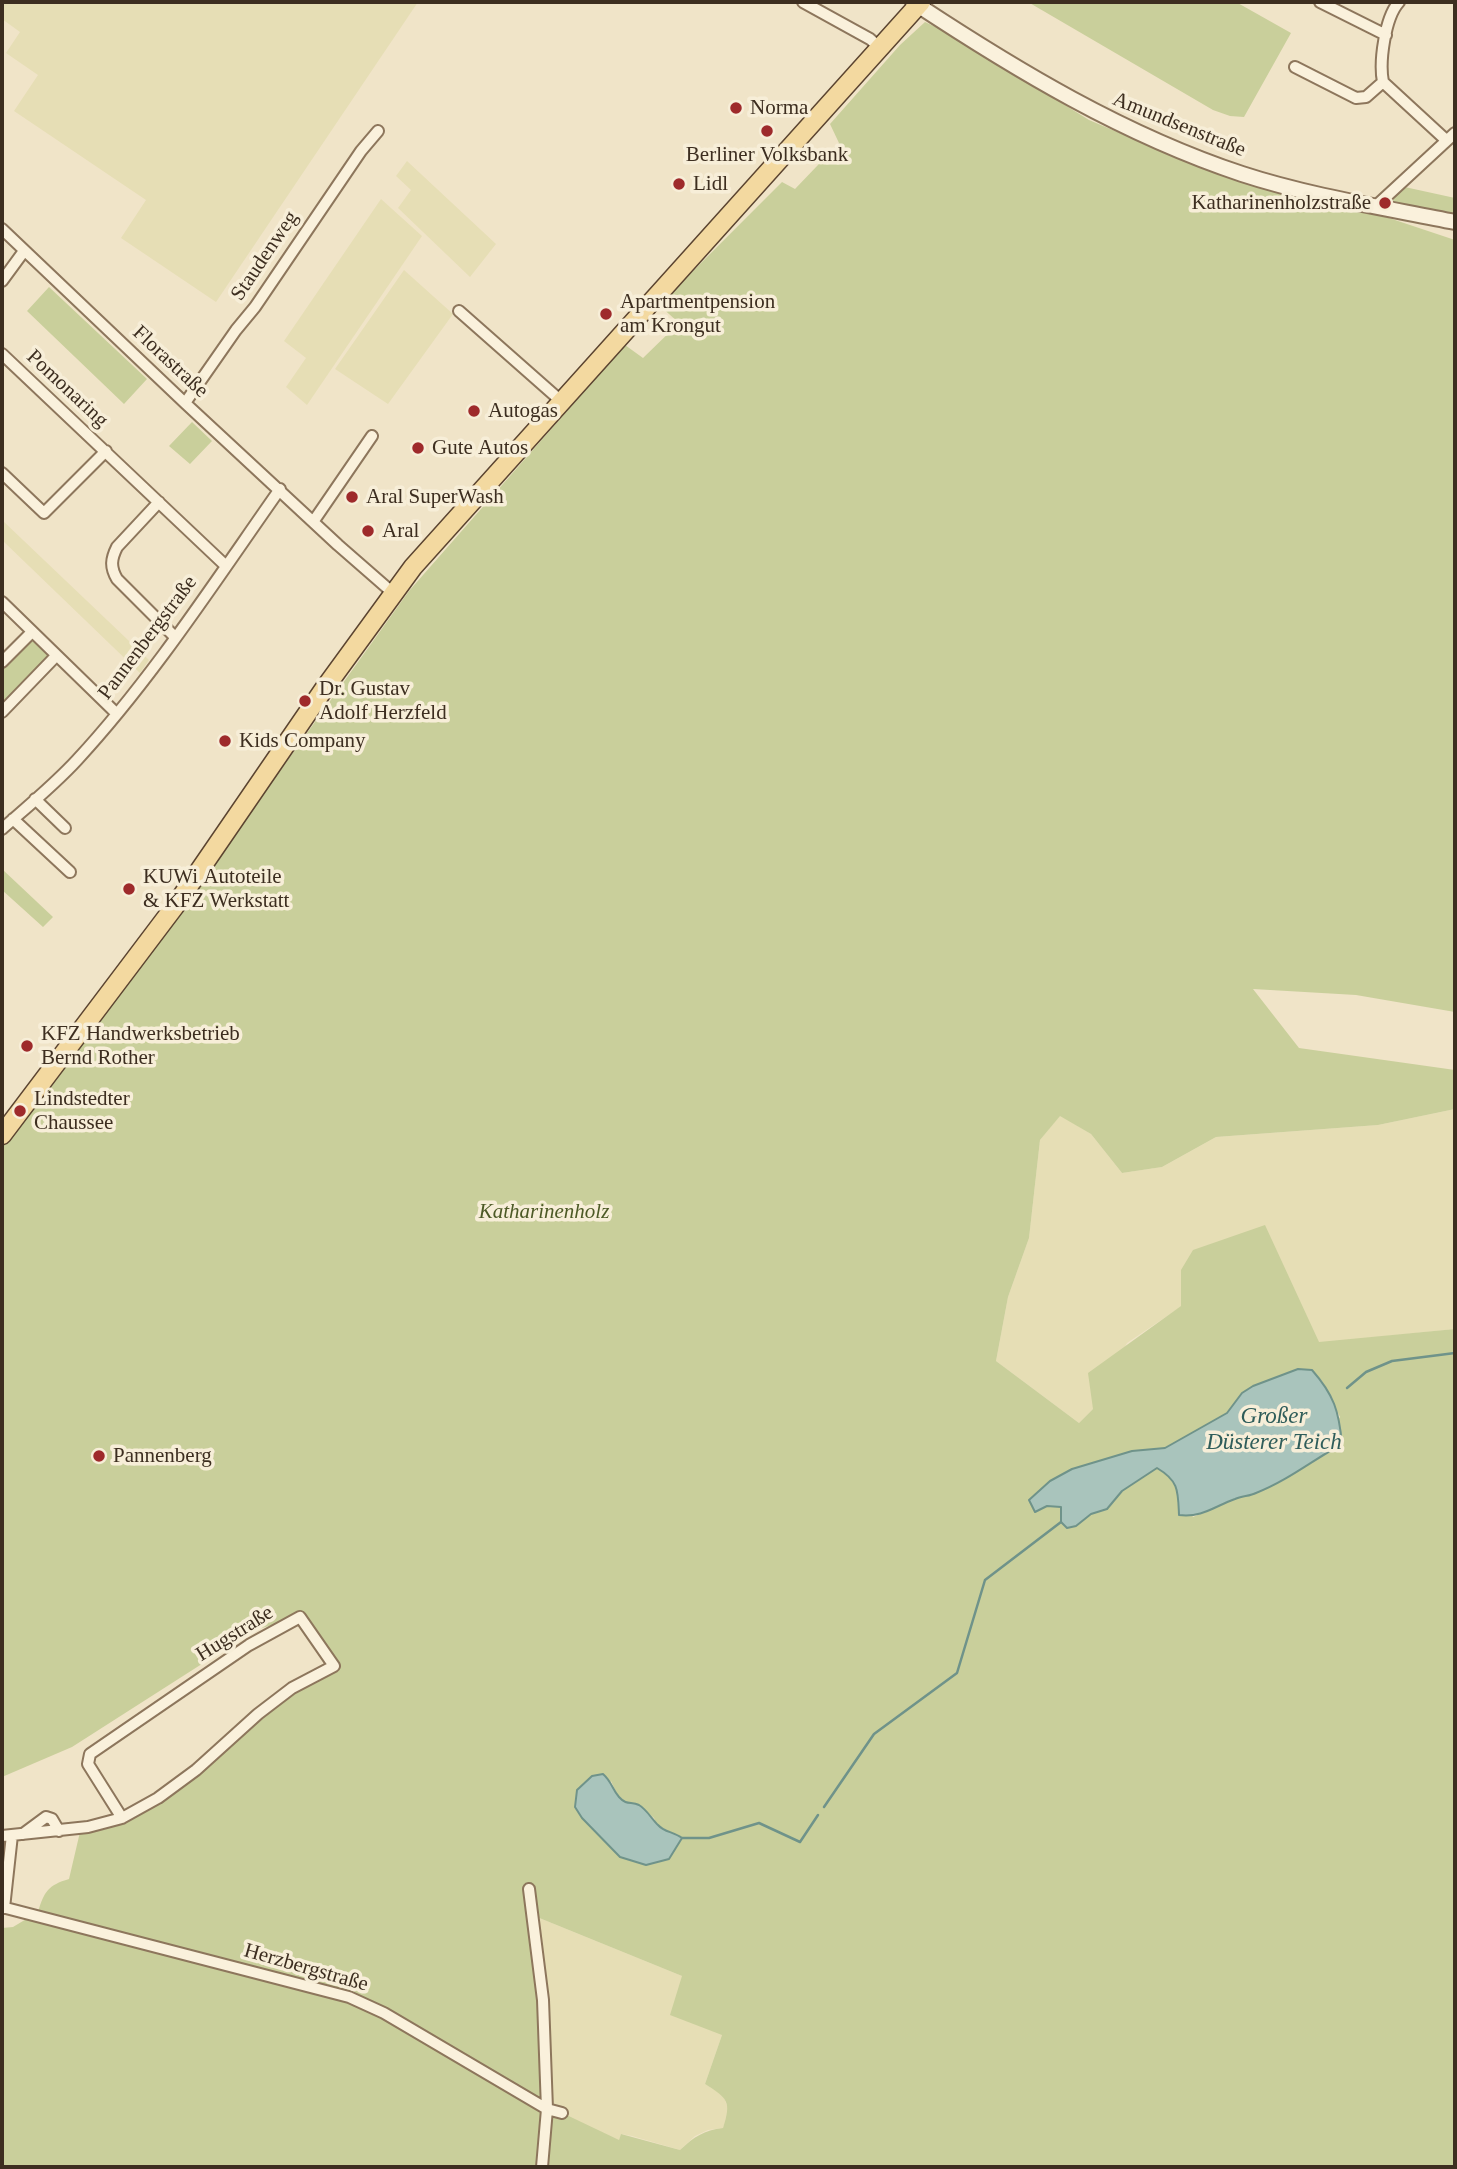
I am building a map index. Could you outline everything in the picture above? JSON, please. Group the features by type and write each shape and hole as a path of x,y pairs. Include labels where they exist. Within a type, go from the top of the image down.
{"main road":[{"path":"2,1135 175,906 393,593 433,544 917,3"}],"street":[{"path":"803,2 870,39 879,47"},
{"path":"1320,2 1386,35"},
{"path":"1376,206 1451,136 1382,82 1386,35 1391,14 1399,2"},
{"name":"Amundsenstraße","path":"917,3 1090,111 1202,160 1285,186 1455,222"},
{"path":"1295,67 1356,98 1366,97 1382,82"},
{"name":"Staudenweg","path":"185,403 236,330 263,297 361,151 378,131"},
{"name":"Florastraße","path":"2,229 185,403 393,593"},
{"path":"2,281 24,251"},
{"path":"460,311 561,401"},
{"name":"Pomonaring","path":"2,354 226,566"},
{"path":"313,522 372,436"},
{"name":"Pomonaring","path":"2,473 44,513 106,452"},
{"name":"Pannenbergstraße","path":"70,872 7,821 76,761 116,713 175,637 280,489"},
{"path":"159,502 117,547 111,564 117,579 175,637"},
{"path":"2,602 116,713"},
{"path":"2,662 32,632"},
{"path":"2,712 56,656"},
{"path":"35,799 65,828"},
{"name":"Hugstraße","path":"17,1912 3,1908 12,1835 46,1817 52,1819 59,1831 122,1818 158,1798 195,1770 292,1688 334,1666 300,1617 249,1645 90,1754 88,1764 122,1818"},
{"path":"529,1889 543,2000 547,2109 542,2167"},
{"name":"Herzbergstraße","path":"17,1912 349,1997 384,2013 547,2109 562,2113"}],"shaded area":[{"path":"2,2 418,2 216,302 121,238 146,200 14,111 38,75 6,53 20,32 2,19"},
{"path":"407,161 496,244 470,277 398,208 411,190 396,176"},
{"path":"381,199 422,236 307,405 286,387 306,358 284,341"},
{"path":"404,270 453,314 388,404 335,369"},
{"path":"2,520 149,660 140,673 2,540"},
{"path":"1455,1109 1455,1329 1319,1343 1181,1270 1182,1306 1127,1343 1093,1409 1079,1423 996,1361 1008,1297 1029,1238 1040,1140 1060,1115 1091,1134 1122,1173 1162,1167 1216,1137 1378,1125"},
{"path":"532,1915 682,1976 722,2035 705,2084 723,2095 729,2111 723,2128 708,2130 695,2136 680,2150 621,2134 619,2141 547,2109"}],"green space":[{"path":"1028,2 1236,2 1291,33 1244,117 1230,116 1213,110"},
{"name":"Katharinenholz","path":"925,22 951,34 1089,120 1198,166 1246,181 1365,210 1455,240 1455,1012 1356,995 1253,989 1299,1048 1455,1070 1455,1109 1378,1125 1216,1137 1162,1167 1122,1173 1091,1134 1060,1116 1040,1140 1029,1238 1008,1297 996,1361 1079,1423 1093,1409 1088,1373 1181,1306 1181,1270 1193,1250 1265,1225 1319,1342 1455,1329 1455,2167 2,2167 2,1928 13,1927 38,1912 48,1890 69,1879 80,1832 158,1798 258,1714 334,1666 300,1617 255,1630 72,1747 2,1777 2,1143 180,910 409,591 625,345 643,358 679,323 659,305 782,182 795,189 839,143 830,124 900,45","holes":["1298,1369 1312,1370 1322,1381 1340,1417 1313,1460 1294,1473 1256,1493 1193,1517 1174,1483 1157,1468 1122,1491 1107,1509 1091,1514 1076,1526 1061,1507 1047,1506 1072,1469 1132,1451 1165,1448 1227,1413 1242,1393 1253,1386","611,1781 618,1796 628,1804 638,1805 654,1818 657,1825 682,1838 669,1859 640,1863 619,1855 582,1818","532,1915 682,1976 670,2015 722,2035 705,2084 726,2101 727,2112 723,2128 700,2135 680,2150 621,2134 619,2140 547,2108"]},
{"path":"1391,184 1455,198 1455,222 1376,206"},
{"path":"49,287 147,379 124,404 27,311"},
{"path":"192,422 212,441 190,464 169,446"},
{"path":"36,641 47,652 47,661 2,707 2,667 26,642"},
{"path":"2,869 53,917 43,927 2,890"}],"water":[{"name":"Großer Düsterer Teich","path":"1298,1369 1312,1370 1326,1387 1337,1413 1342,1444 1278,1483 1202,1513 1179,1515 1176,1487 1170,1477 1157,1468 1122,1491 1107,1509 1091,1514 1076,1526 1067,1528 1061,1522 1061,1507 1047,1506 1035,1512 1029,1500 1050,1481 1072,1469 1132,1451 1165,1448 1227,1413 1242,1393 1253,1386"},
{"path":"603,1774 622,1800 639,1805 660,1827 682,1838 669,1859 646,1865 620,1857 582,1818 575,1807 577,1790 592,1776"}],"waterway":[{"path":"1347,1388 1366,1372 1392,1361 1455,1353"},
{"path":"824,1807 874,1734 957,1673 985,1580 1061,1522"},
{"path":"682,1838 709,1838 759,1823 800,1842 818,1815"}],"place":[{"name":"Norma","path":"736,108"},
{"name":"Berliner Volksbank","path":"767,131"},
{"name":"Lidl","path":"679,184"},
{"name":"Katharinenholzstraße","path":"1385,203"},
{"name":"Apartmentpension am Krongut","path":"606,314"},
{"name":"Autogas","path":"474,411"},
{"name":"Gute Autos","path":"418,448"},
{"name":"Aral SuperWash","path":"352,497"},
{"name":"Aral","path":"368,531"},
{"name":"Dr. Gustav Adolf Herzfeld","path":"305,701"},
{"name":"Kids Company","path":"225,741"},
{"name":"KUWi Autoteile & KFZ Werkstatt","path":"129,889"},
{"name":"KFZ Handwerksbetrieb Bernd Rother","path":"27,1046"},
{"name":"Lindstedter Chaussee","path":"20,1111"},
{"name":"Pannenberg","path":"99,1456"}]}
